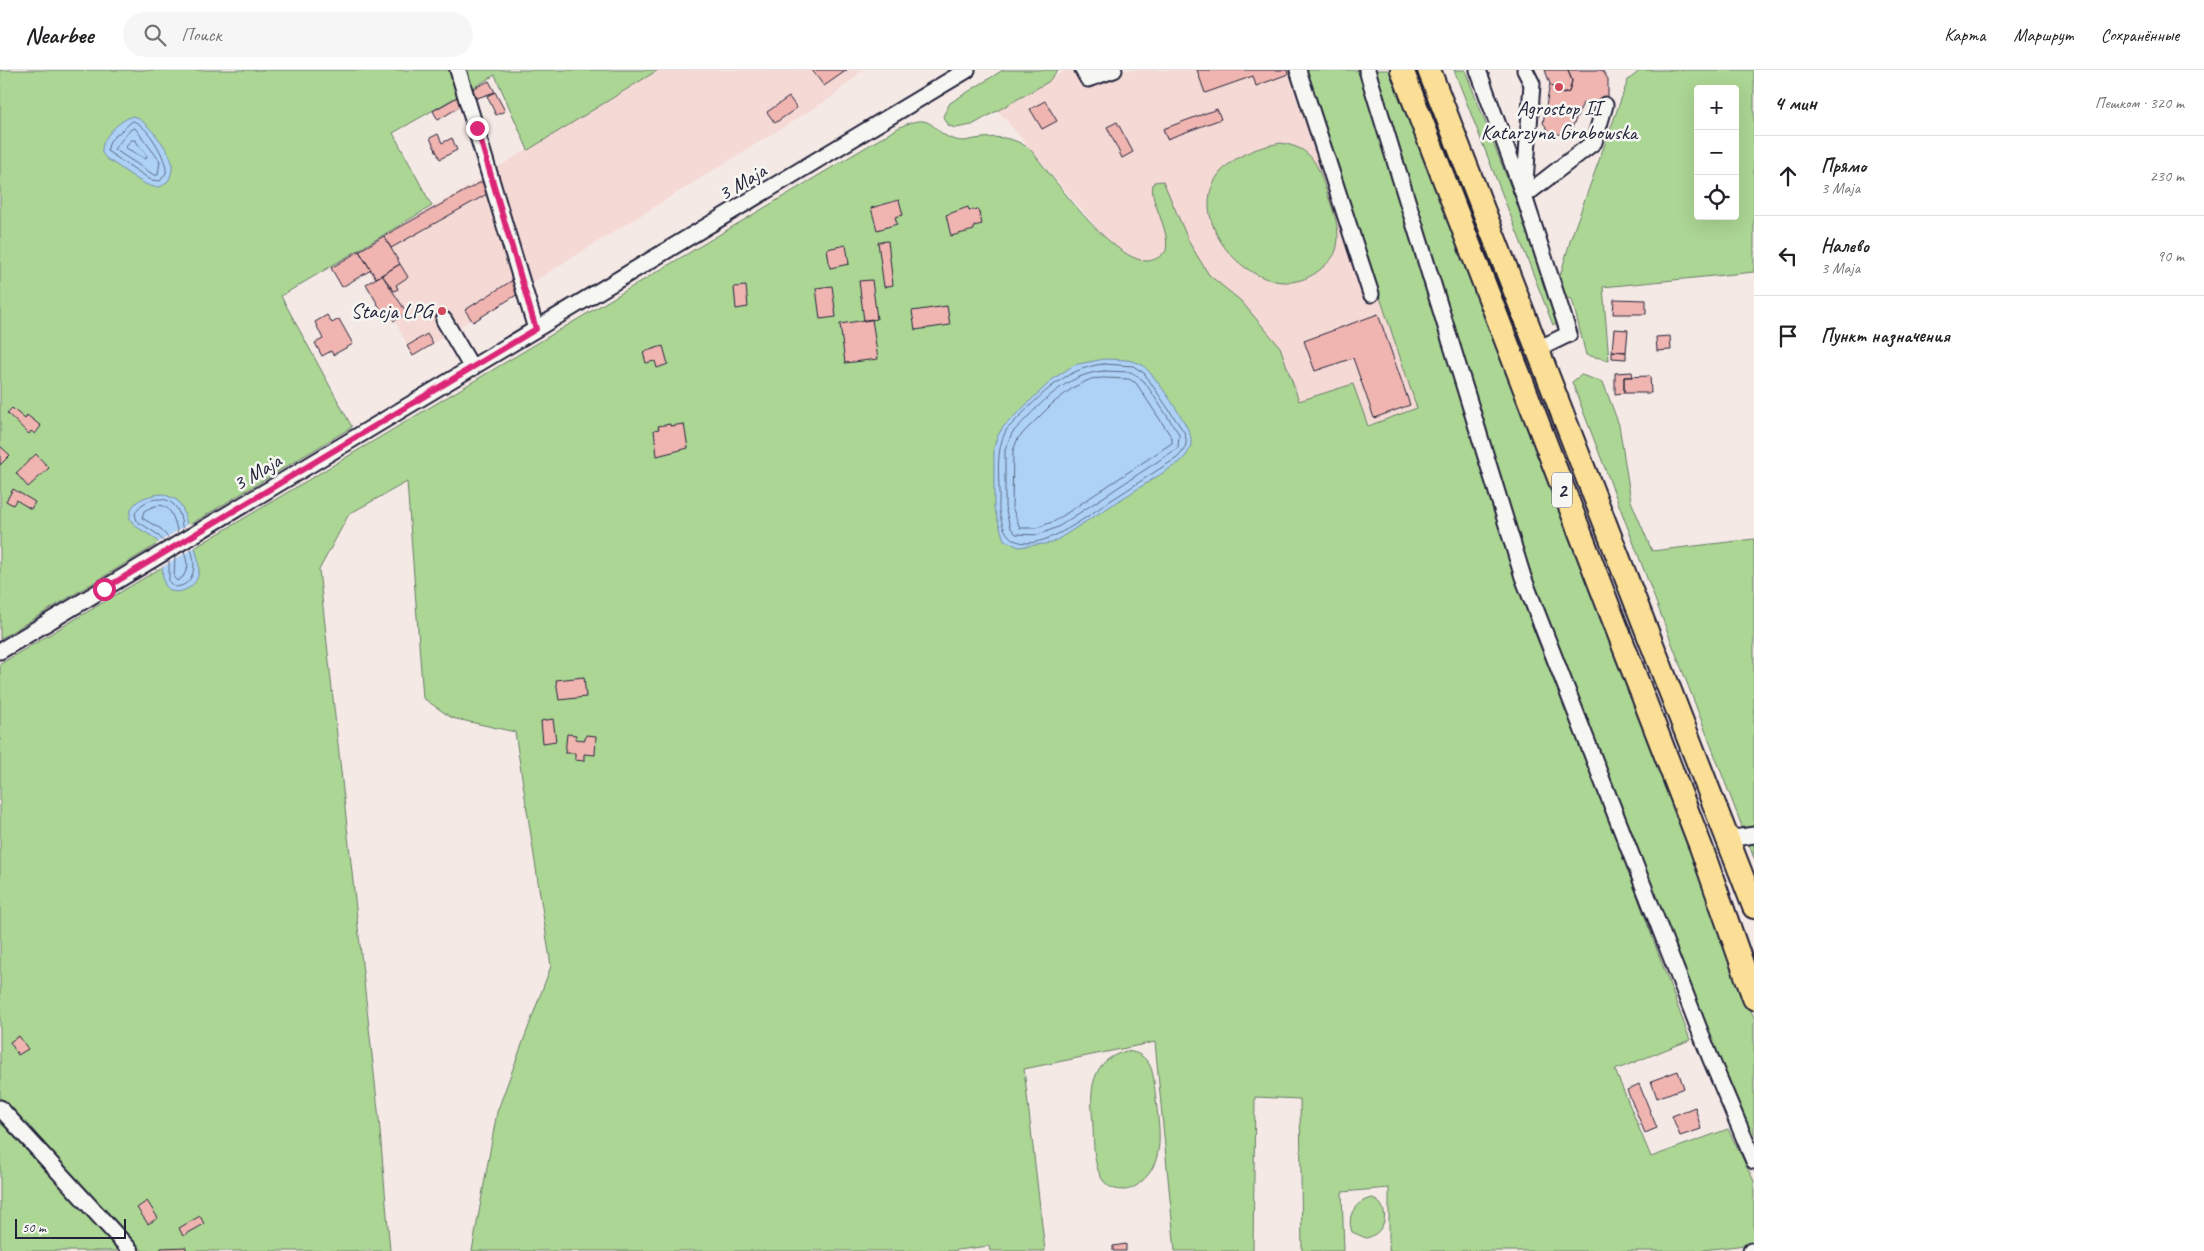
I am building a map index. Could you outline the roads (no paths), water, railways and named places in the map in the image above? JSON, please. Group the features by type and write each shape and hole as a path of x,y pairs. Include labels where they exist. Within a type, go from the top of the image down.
{"highway":[{"name":"2","path":"1402,70 1701,847 1754,998"},
{"name":"2","path":"1429,70 1754,907"}],"street":[{"path":"458,70 536,329"},
{"name":"3 Maja","path":"0,651 966,70"},
{"path":"1083,70 1088,79 1114,70"},
{"path":"1298,70 1371,294"},
{"path":"1368,70 1524,577 1706,1048 1754,1161"},
{"path":"1478,70 1524,196 1569,334 1538,349"},
{"path":"1524,196 1532,84 1525,70"},
{"path":"1524,196 1594,142 1605,105"},
{"path":"444,320 472,368"},
{"path":"1728,839 1754,835"},
{"path":"0,1108 131,1251"}],"water":[{"path":"133,116 143,122 155,134 171,159 171,175 166,184 156,187 150,186 133,177 107,159 102,153 104,141 112,130 122,121"},
{"path":"1104,359 1133,361 1147,369 1170,399 1189,432 1191,445 1188,452 1180,462 1052,543 1019,547 1004,540 994,508 994,448 997,437 1003,427 1053,379 1074,365"},
{"path":"163,494 177,500 182,507 199,564 199,573 191,587 179,592 168,589 165,585 163,580 163,558 158,542 136,526 130,519 130,513 135,503 151,496"}],"place":[{"name":"Agrostop II Katarzyna Grabowska","path":"1559,87"},
{"name":"Stacja LPG","path":"442,311"}]}
